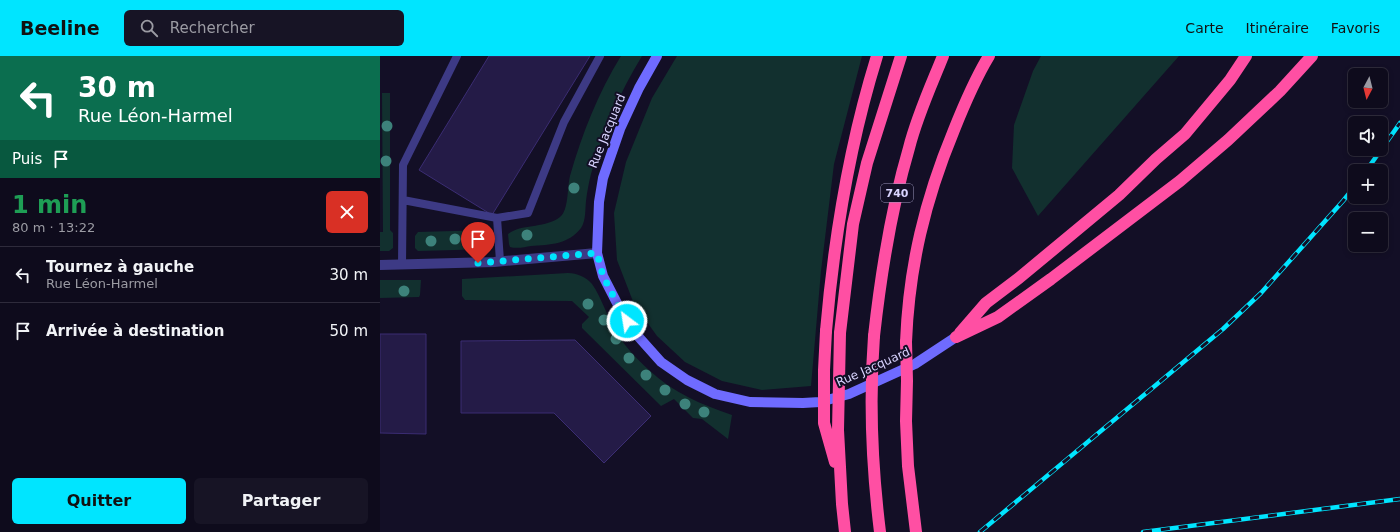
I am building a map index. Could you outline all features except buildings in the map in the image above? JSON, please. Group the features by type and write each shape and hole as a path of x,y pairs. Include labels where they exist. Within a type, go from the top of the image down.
{"highway":[{"path":"841,487 824,423 824,370 830,279 837,226 850,158 862,105 877,56"},
{"path":"845,532 838,430 840,333 853,224 867,164 901,56"},
{"name":"740","path":"880,532 873,467 871,373 884,258 895,200 909,146 943,56"},
{"path":"916,532 908,466 906,421 907,306 917,243 927,204 945,151 964,106 989,56"},
{"path":"956,337 986,303 1019,278 1119,195 1156,159 1185,134 1230,80 1246,56"},
{"path":"956,337 998,317 1051,279 1180,180 1228,140 1274,96 1312,56"}],"main road":[{"name":"Rue Jacquard","path":"657,56 639,88 620,129 603,178 599,202 597,253 603,276 619,307 636,334 661,362 687,380 715,394 750,402 820,402 849,394 915,364 956,337"}],"street":[{"path":"380,265 500,262 597,253"}],"lane":[{"path":"402,265 403,165 457,56"},
{"path":"403,200 497,218 528,213 564,122 600,56"},
{"path":"497,218 500,262"}],"green space":[{"path":"621,56 642,56 619,98 595,159 586,198 585,218 583,225 571,237 559,243 521,248 510,247 508,234 511,232 548,223 563,214 570,176 585,129 605,84"},
{"path":"677,56 862,56 834,164 821,271 811,386 762,390 722,381 685,362 657,336 634,304 617,260 614,213 626,162 652,98"},
{"path":"1041,56 1179,56 1038,216 1012,168 1014,125 1033,71"},
{"path":"382,93 390,93 390,230 393,233 393,248 389,251 380,251 380,232 383,232"},
{"path":"490,230 493,233 494,245 492,249 418,251 415,248 415,236 418,232"},
{"path":"568,273 581,276 592,284 622,341 629,350 658,378 688,397 732,415 728,439 702,419 693,418 674,399 661,406 582,328 582,324 589,317 572,301 465,300 462,296 462,279"},
{"path":"380,280 421,280 420,295 419,297 380,298"}],"railway":[{"path":"1371,164 1400,123"},
{"path":"980,532 1223,329 1261,293 1348,195"},
{"path":"1143,532 1400,499"}],"route":[{"path":"478,263 597,253 603,276 627,321"}]}
